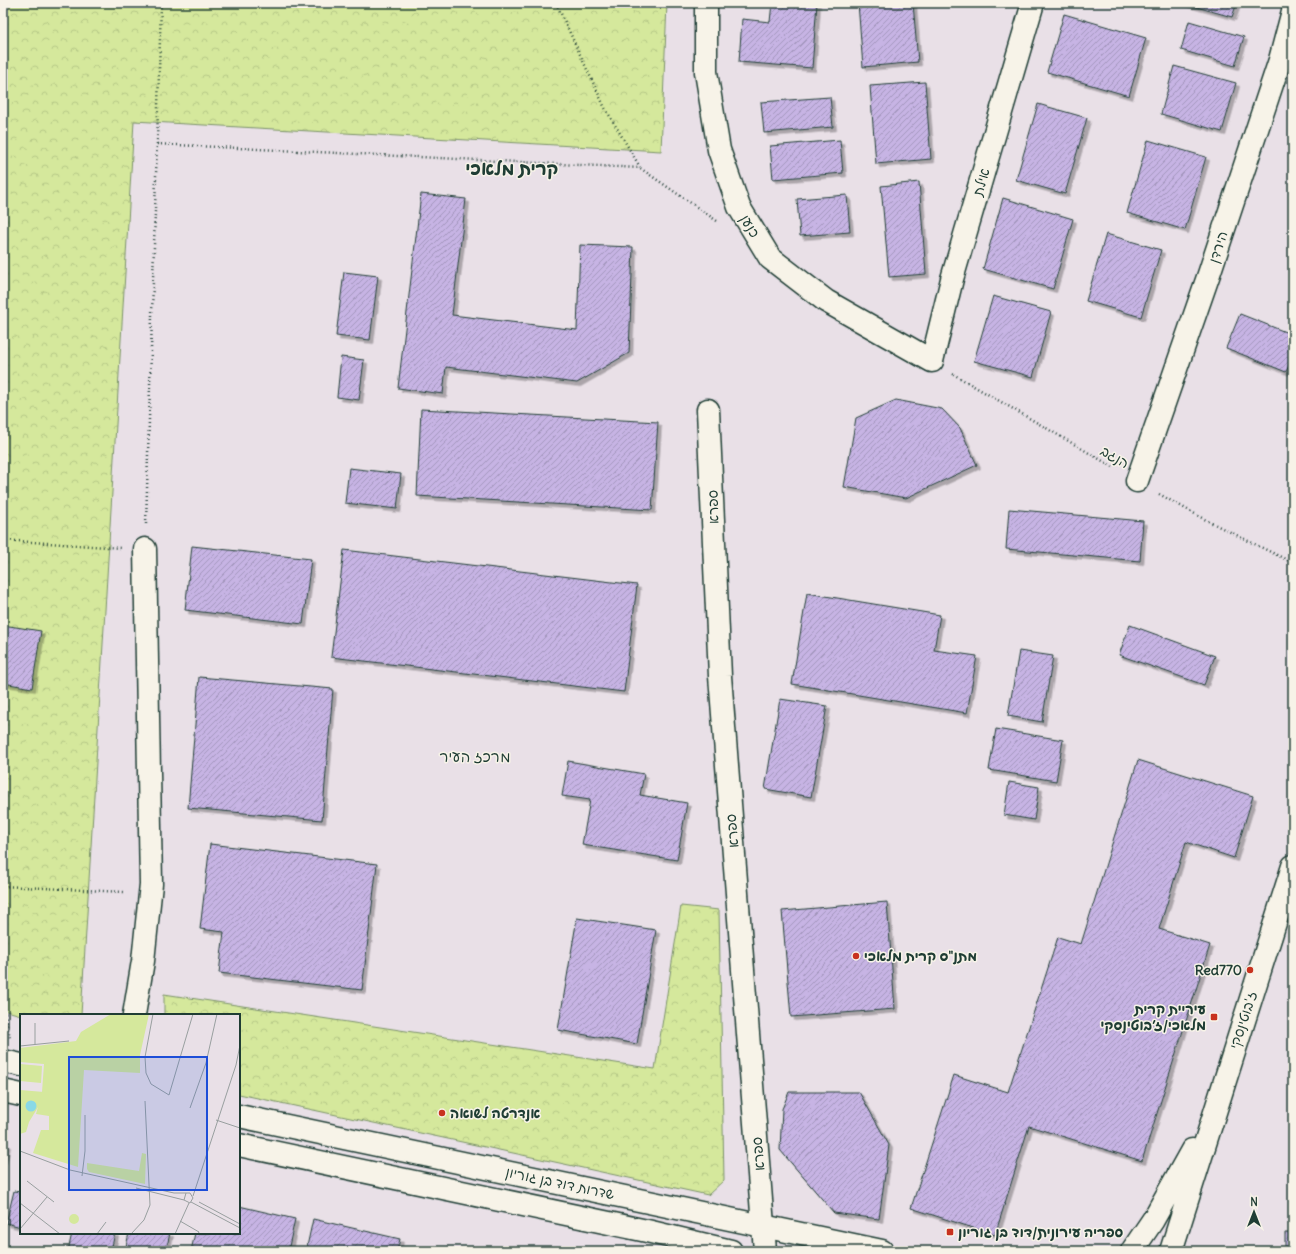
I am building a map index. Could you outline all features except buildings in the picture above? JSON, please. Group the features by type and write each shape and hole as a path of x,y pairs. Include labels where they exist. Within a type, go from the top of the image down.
{"street":[{"name":"כנען","path":"706,3 706,72 719,150 739,207 770,258 826,302 932,361"},
{"name":"אילת","path":"932,361 952,280 1033,3"},
{"name":"הירדן","path":"1137,481 1209,274 1280,60 1293,11"},
{"name":"ספרא","path":"708,410 720,676 765,1251"},
{"path":"134,1014 150,894 145,549"},
{"name":"ז'בוטינסקי","path":"1171,1251 1216,1104 1293,866"},
{"path":"3,1091 20,1095"},
{"name":"ז'בוטינסקי","path":"1132,1251 1153,1220 1216,1104"},
{"name":"שדרות דוד בן גוריון","path":"240,1116 882,1251"},
{"name":"שדרות דוד בן גוריון","path":"240,1145 647,1231 731,1251"}],"path":[{"path":"3,540 145,549 161,3"},
{"path":"556,3 605,108 640,168 718,222"},
{"path":"157,144 640,168"},
{"name":"הנגב","path":"932,361 1002,404 1204,519 1293,563"},
{"path":"3,886 150,894"},
{"path":"3,1001 10,1031 11,1063"}],"green space":[{"path":"3,3 667,3 661,151 134,121 81,1014 20,1015 3,1010"},
{"path":"681,906 719,910 724,1180 708,1195 240,1094 240,1014 164,1014 164,994 655,1069"}],"place":[{"name":"מתנ\"ס קרית מלאכי","path":"856,956"},
{"name":"Red770","path":"1250,970"},
{"name":"עיריית קרית מלאכי/ז׳בוטינסקי","path":"1214,1017"},
{"name":"אנדרטה לשואה","path":"442,1113"},
{"name":"ספריה עירונית/דוד בן גוריון","path":"950,1232"}],"district":[{"name":"קרית מלאכי","path":"512,169"},
{"name":"מרכז העיר","path":"475,757"}]}
